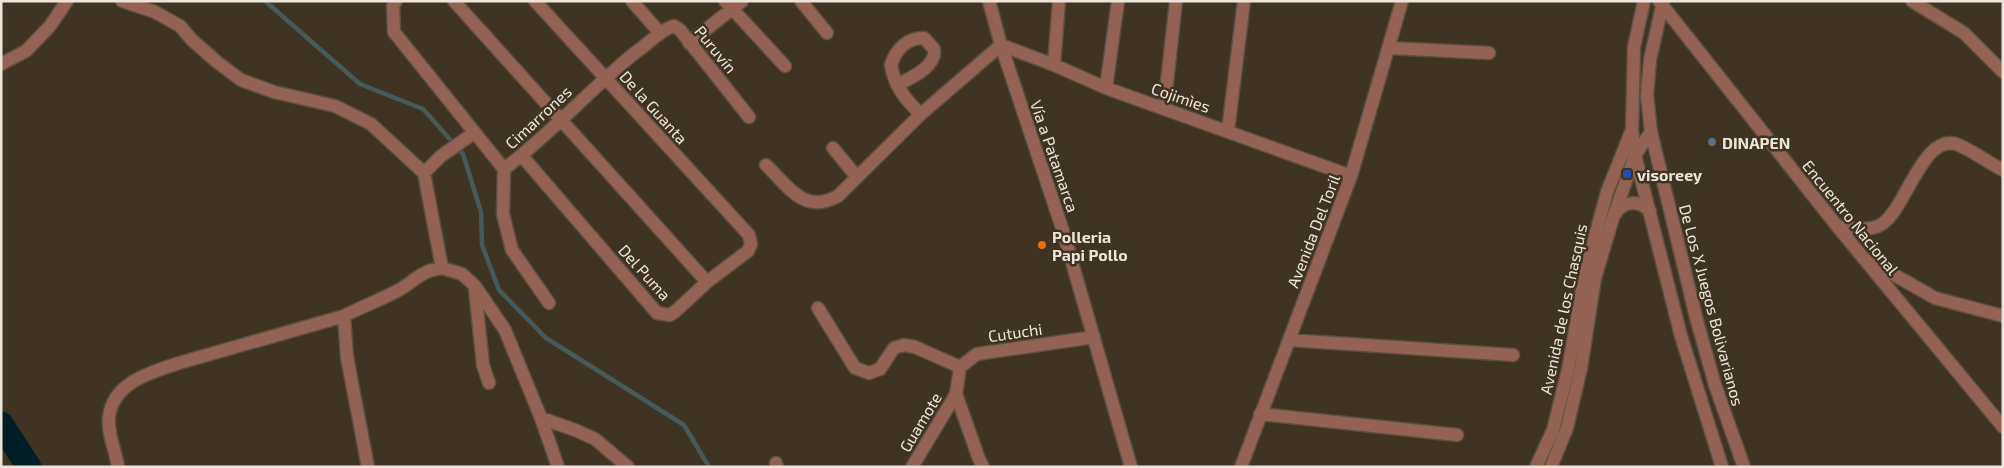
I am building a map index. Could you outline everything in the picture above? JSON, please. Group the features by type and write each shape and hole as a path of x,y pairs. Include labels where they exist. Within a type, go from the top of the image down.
{"street":[{"path":"1,64 26,51 50,26 67,1"},
{"path":"122,1 156,12 180,26 192,40 241,80 274,92 335,106 371,124 424,173 442,268"},
{"name":"Cimarrones","path":"396,1 393,6 394,32 504,169 522,156 605,77 660,34"},
{"path":"454,1 707,282"},
{"name":"De la Guanta","path":"535,1 749,236"},
{"path":"632,1 660,34"},
{"path":"801,1 827,32"},
{"name":"Vía a Patamarca","path":"989,1 1001,45 1063,231 1131,467"},
{"path":"1054,65 1059,1"},
{"path":"1106,88 1118,1"},
{"path":"1164,109 1176,1"},
{"path":"1228,131 1244,1"},
{"name":"Avenida Del Toril","path":"1241,467 1351,176 1390,48 1402,1"},
{"path":"1644,1 1634,47 1632,130 1635,155 1682,336 1722,467"},
{"path":"1912,1 1964,33 2003,72"},
{"name":"De Los X Juegos Bolivarianos","path":"1661,3 1650,60 1648,105 1651,132 1712,376 1744,467"},
{"name":"Encuentro Nacional","path":"1661,3 1837,226 2003,427"},
{"path":"689,43 733,4 785,66"},
{"name":"Puruvín","path":"660,34 674,26 680,30 750,117"},
{"path":"766,165 800,199 818,204 830,201 838,196 921,114 1001,45"},
{"name":"Cojimìes","path":"1001,45 1054,65 1106,88 1351,176"},
{"path":"1390,48 1488,53"},
{"path":"897,85 910,104 921,114"},
{"name":"Avenida de los Chasquis","path":"1536,467 1552,430 1568,370 1585,274 1607,192 1632,130 1648,105"},
{"name":"Avenida de los Chasquis","path":"1551,467 1568,428 1581,368 1595,278 1635,155 1651,132"},
{"path":"424,173 435,161 474,133"},
{"path":"1837,226 1863,229 1882,224 1896,210 1929,153 1940,144 1955,144 2003,170"},
{"path":"833,148 857,177"},
{"name":"Del Puma","path":"522,156 657,313 670,315 707,282 748,251 751,244 749,236"},
{"path":"504,169 503,214 512,250 549,303"},
{"path":"1613,218 1624,204 1634,202 1642,204 1650,211"},
{"path":"1861,255 1935,298 2003,316"},
{"path":"118,467 109,417 113,404 124,386 179,362 344,316 398,291 428,270 442,268 462,274 475,286 505,330 541,418 558,467"},
{"path":"475,286 483,365 488,382"},
{"path":"818,308 855,368 870,373 880,369 894,348 904,345 915,347 960,367 956,394 978,459 983,467"},
{"path":"344,316 347,357 368,467"},
{"name":"Cutuchi","path":"960,367 977,354 1094,337"},
{"path":"1288,340 1513,355"},
{"name":"Guamote","path":"912,467 956,394"},
{"path":"1260,414 1457,435"},
{"path":"541,418 595,439 628,467"},
{"path":"116,454 126,467"}],"waterway":[{"path":"265,1 360,84 423,109 463,154 481,212 482,245 499,290 546,338 684,425 709,467"},
{"path":"1,424 29,467"}],"place":[{"name":"DINAPEN","path":"1712,142"},
{"name":"visoreey","path":"1627,174"},
{"name":"Polleria Papi Pollo","path":"1042,245"}]}
